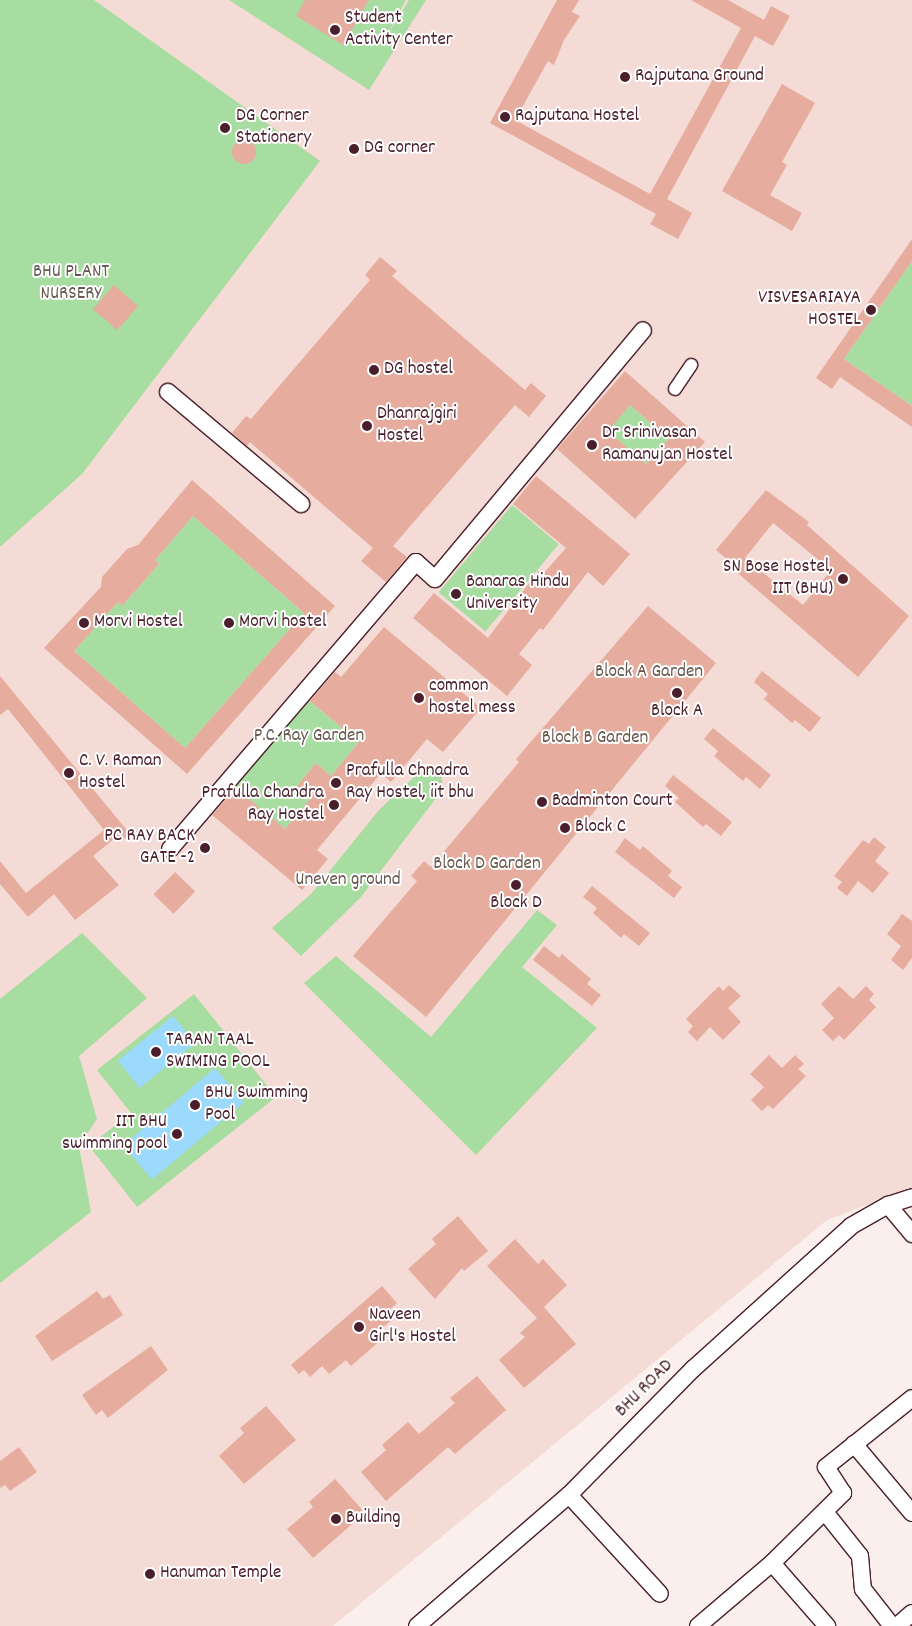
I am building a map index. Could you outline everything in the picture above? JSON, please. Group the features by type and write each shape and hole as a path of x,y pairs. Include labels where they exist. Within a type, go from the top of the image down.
{"street":[{"path":"170,849 416,562 435,579 643,330"},
{"path":"675,390 690,365"},
{"path":"168,392 301,504"},
{"name":"BHU ROAD","path":"417,1626 569,1495 693,1369 851,1226 888,1204 912,1197"},
{"path":"888,1204 912,1234"},
{"path":"698,1626 772,1563 844,1493 826,1467 912,1398"},
{"path":"854,1444 912,1513"},
{"path":"569,1495 660,1594"},
{"path":"825,1512 860,1556 863,1589 892,1626"},
{"path":"772,1563 827,1626"},
{"path":"897,1626 912,1613"}],"shaded area":[{"name":"Banaras Hindu University","path":"0,0 912,0 912,1188 827,1220 333,1626 0,1626"}],"green space":[{"name":"BHU PLANT NURSERY","path":"0,0 94,0 320,161 82,474 0,547"},
{"path":"229,0 406,0 386,37 409,0 426,0 369,90"},
{"path":"912,261 912,406 844,359"},
{"path":"630,405 669,439 660,449 665,454 646,464 608,431 616,411 621,415"},
{"path":"512,505 559,544 485,632 439,592"},
{"name":"Morvi Hostel","path":"193,516 304,613 185,748 74,651 118,602 122,606 159,564 155,560"},
{"name":"P.C. Ray Garden","path":"305,697 359,742 331,776 316,763 296,787 310,799 285,829 231,784"},
{"name":"Uneven ground","path":"440,766 443,789 361,897 301,956 272,928 311,894 379,810 425,767"},
{"path":"537,910 557,925 522,967 597,1028 476,1155 304,983 336,956 431,1037"},
{"path":"82,933 147,998 79,1056 97,1119 79,1146 91,1212 0,1283 0,999"},
{"name":"BHU Swimming Pool","path":"194,994 276,1097 137,1207 89,1146 131,1113 97,1070"}],"water":[{"name":"TARAN TAAL SWIMING POOL","path":"173,1016 195,1043 140,1088 118,1061"},
{"path":"215,1068 244,1102 152,1180 123,1145"}],"building":[{"name":"Student Activity Center","path":"305,0 369,0 343,45 296,16"},
{"name":"Rajputana Hostel","path":"557,0 579,0 572,12 580,16 564,40 554,65 548,61 515,120 650,194 741,28 691,0 728,0 764,20 771,6 790,16 773,46 755,36 667,199 692,213 678,239 650,224 656,214 490,123"},
{"path":"782,84 815,103 782,162 787,165 770,195 802,213 792,231 722,191"},
{"path":"244,140 253,143 256,152 253,161 244,164 235,161 232,152 235,143"},
{"name":"VISVESARIAYA HOSTEL","path":"912,239 912,261 844,359 912,406 912,427 840,377 832,389 816,378"},
{"name":"Dhanrajgiri Hostel","path":"380,257 397,271 392,276 525,390 531,383 546,396 529,417 515,405 393,546 407,557 386,582 361,561 373,548 250,442 247,446 232,433 246,416 251,419 370,280 365,275"},
{"path":"114,285 138,306 117,330 93,309"},
{"name":"Dr Srinivasan Ramanujan Hostel","path":"625,371 705,442 635,519 557,449","holes":["630,405 669,439 646,464 608,431"]},
{"path":"536,476 630,554 603,586 588,572 543,630 540,628 519,654 532,665 507,696 413,618 434,593 488,638 538,571 543,574 566,548 513,504"},
{"name":"Morvi Hostel","path":"192,480 335,606 187,774 44,648 101,587 102,577 127,549 138,545","holes":["193,516 304,613 185,748 74,651 118,602 122,606 159,564 155,560"]},
{"name":"SN Bose Hostel, IIT (BHU)","path":"766,490 809,522 807,525 909,616 858,677 725,562 727,559 716,550","holes":["773,523 831,570 803,605 745,558"]},
{"path":"648,606 716,663 426,1017 353,956 417,881 411,876 424,861 431,867 519,762 516,759"},
{"path":"384,627 481,708 443,752 427,739 391,782 381,773 317,850 328,859 302,890 212,815 236,788 285,829 310,799 296,787 316,763 331,776 359,742 310,701 335,672 341,677"},
{"path":"762,671 821,718 810,732 795,720 792,723 764,699 768,694 754,682"},
{"name":"C. V. Raman Hostel","path":"0,676 130,834 119,843 115,838 93,856 119,885 75,920 54,894 28,917 0,884 0,861 26,893 104,830 8,709 0,715"},
{"path":"713,728 771,775 760,789 746,777 743,781 714,756 718,751 704,739"},
{"path":"673,775 732,822 721,836 706,824 703,827 675,802 679,798 665,786"},
{"path":"874,837 886,847 875,861 889,873 873,893 858,881 847,896 837,888 842,882 834,876 863,840 869,844"},
{"path":"625,838 640,850 643,846 672,871 668,876 682,887 674,898 615,852"},
{"path":"175,872 195,891 174,914 153,894"},
{"path":"592,886 650,933 639,946 624,934 621,938 593,913 597,908 583,897"},
{"path":"902,914 912,921 912,958 903,970 891,960 901,946 887,934"},
{"path":"544,946 559,958 562,954 591,979 587,984 601,995 592,1006 533,960"},
{"path":"729,985 741,996 728,1008 741,1022 723,1040 710,1027 697,1041 688,1032 693,1026 686,1019 719,986 723,991"},
{"path":"839,986 853,999 866,986 874,994 869,1000 876,1007 844,1040 839,1035 833,1041 822,1030 834,1018 821,1004"},
{"path":"769,1055 782,1068 795,1055 804,1064 798,1069 806,1076 773,1109 768,1105 762,1111 751,1100 764,1087 750,1074"},
{"path":"458,1216 488,1251 464,1271 462,1268 435,1299 408,1269 436,1244 432,1239"},
{"path":"515,1239 538,1264 543,1259 567,1285 544,1307 576,1344 524,1388 499,1360 525,1337 520,1333 537,1318 487,1266"},
{"name":"Naveen Girl's Hostel","path":"382,1286 397,1303 388,1311 394,1318 374,1335 381,1340 351,1366 346,1360 329,1374 322,1366 310,1377 304,1370 299,1374 291,1365"},
{"path":"97,1291 103,1299 110,1295 123,1315 52,1361 35,1336"},
{"path":"151,1346 168,1370 108,1418 102,1410 96,1415 82,1395"},
{"path":"477,1376 506,1410 455,1454 448,1447 386,1501 361,1472 386,1450 382,1445 408,1422 419,1434 455,1403 450,1398"},
{"path":"266,1406 296,1440 244,1484 219,1456 244,1433 240,1428"},
{"path":"19,1447 37,1472 10,1491 5,1485 0,1488 0,1461"},
{"name":"Building","path":"335,1479 365,1513 313,1558 287,1529 313,1507 309,1502"}],"place":[{"name":"Student Activity Center","path":"335,30"},
{"name":"Rajputana Ground","path":"625,77"},
{"name":"Rajputana Hostel","path":"505,117"},
{"name":"DG Corner Stationery","path":"225,128"},
{"name":"DG corner","path":"354,149"},
{"name":"VISVESARIAYA HOSTEL","path":"871,310"},
{"name":"DG hostel","path":"374,370"},
{"name":"Dhanrajgiri Hostel","path":"367,426"},
{"name":"Dr Srinivasan Ramanujan Hostel","path":"592,445"},
{"name":"SN Bose Hostel, IIT (BHU)","path":"843,579"},
{"name":"Banaras Hindu University","path":"456,594"},
{"name":"Morvi Hostel","path":"84,623"},
{"name":"Morvi hostel","path":"229,623"},
{"name":"Block A","path":"677,693"},
{"name":"common hostel mess","path":"419,698"},
{"name":"C. V. Raman Hostel","path":"69,773"},
{"name":"Prafulla Chnadra Ray Hostel, iit bhu","path":"336,783"},
{"name":"Badminton Court","path":"542,802"},
{"name":"Prafulla Chandra Ray Hostel","path":"334,805"},
{"name":"Block C","path":"565,828"},
{"name":"PC RAY BACK GATE -2","path":"205,848"},
{"name":"Block D","path":"516,885"},
{"name":"TARAN TAAL SWIMING POOL","path":"156,1052"},
{"name":"BHU Swimming Pool","path":"195,1105"},
{"name":"IIT BHU swimming pool","path":"177,1134"},
{"name":"Naveen Girl's Hostel","path":"359,1327"},
{"name":"Building","path":"336,1519"},
{"name":"Hanuman Temple","path":"150,1574"}],"park label":[{"name":"Block A Garden","path":"649,673"},
{"name":"Block B Garden","path":"595,739"},
{"name":"Block D Garden","path":"487,865"}]}
